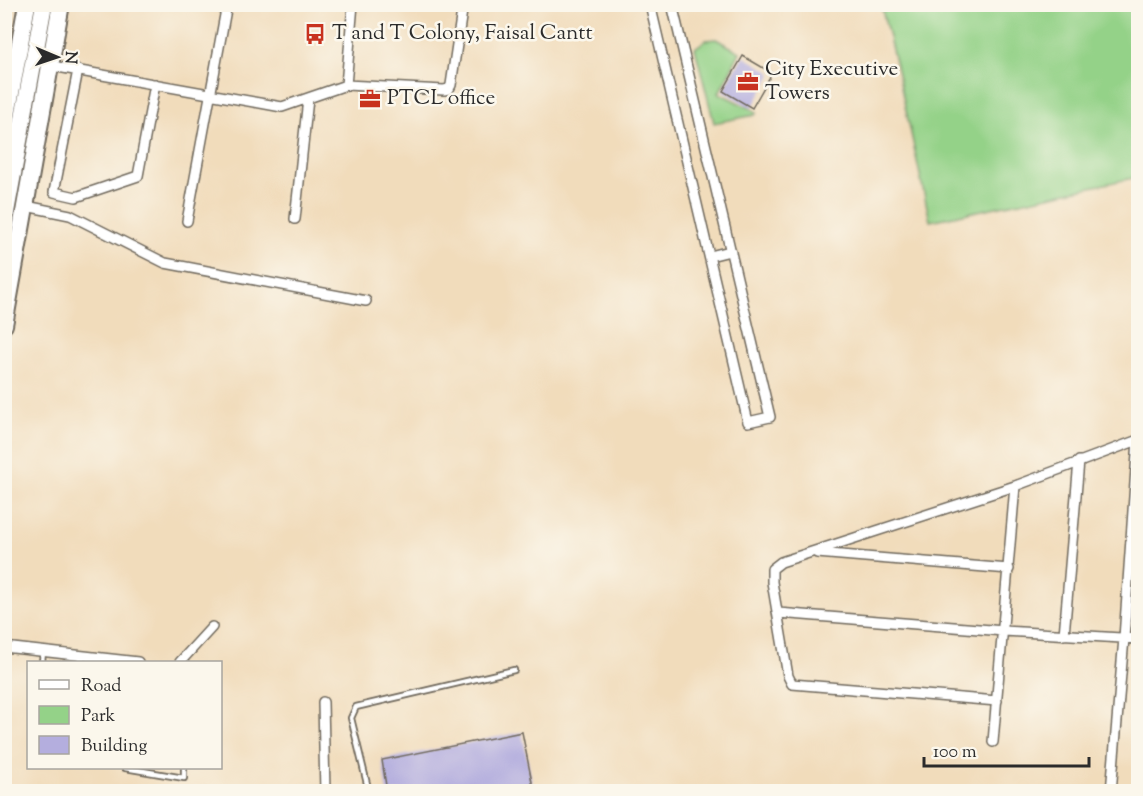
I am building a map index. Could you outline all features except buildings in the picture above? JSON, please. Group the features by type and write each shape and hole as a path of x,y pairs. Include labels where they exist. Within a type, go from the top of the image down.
{"highway":[{"path":"4,131 27,4"},
{"path":"4,223 44,4"},
{"path":"4,325 52,66 61,4"}],"street":[{"path":"186,221 227,4"},
{"path":"346,85 353,4"},
{"path":"52,66 282,107 346,85 449,89 463,4"},
{"path":"650,4 748,422 770,417 672,4"},
{"path":"78,70 54,192 76,197 138,176 155,84"},
{"path":"295,219 308,99"},
{"path":"26,206 70,215 165,263 366,301"},
{"path":"710,256 730,251"},
{"path":"997,701 792,684 788,676 772,582 772,569 780,562 1015,486 1138,440 1111,792"},
{"path":"1064,635 1079,461"},
{"path":"993,742 1015,486"},
{"path":"811,552 1009,568"},
{"path":"778,613 1138,639"},
{"path":"182,661 212,627"},
{"path":"4,647 118,661"},
{"path":"323,702 325,792"}],"lane":[{"path":"42,661 44,652"},
{"path":"369,792 351,718 356,707 514,670"},
{"path":"131,769 184,778 184,769"}],"green space":[{"path":"881,5 1138,5 1138,177 930,221"},
{"path":"716,39 740,52 719,93 757,112 755,115 714,123 695,48 706,40"}],"place":[{"name":"T and T Colony, Faisal Cantt","path":"315,34"},
{"name":"City Executive Towers","path":"748,82"},
{"name":"PTCL office","path":"370,99"}]}
